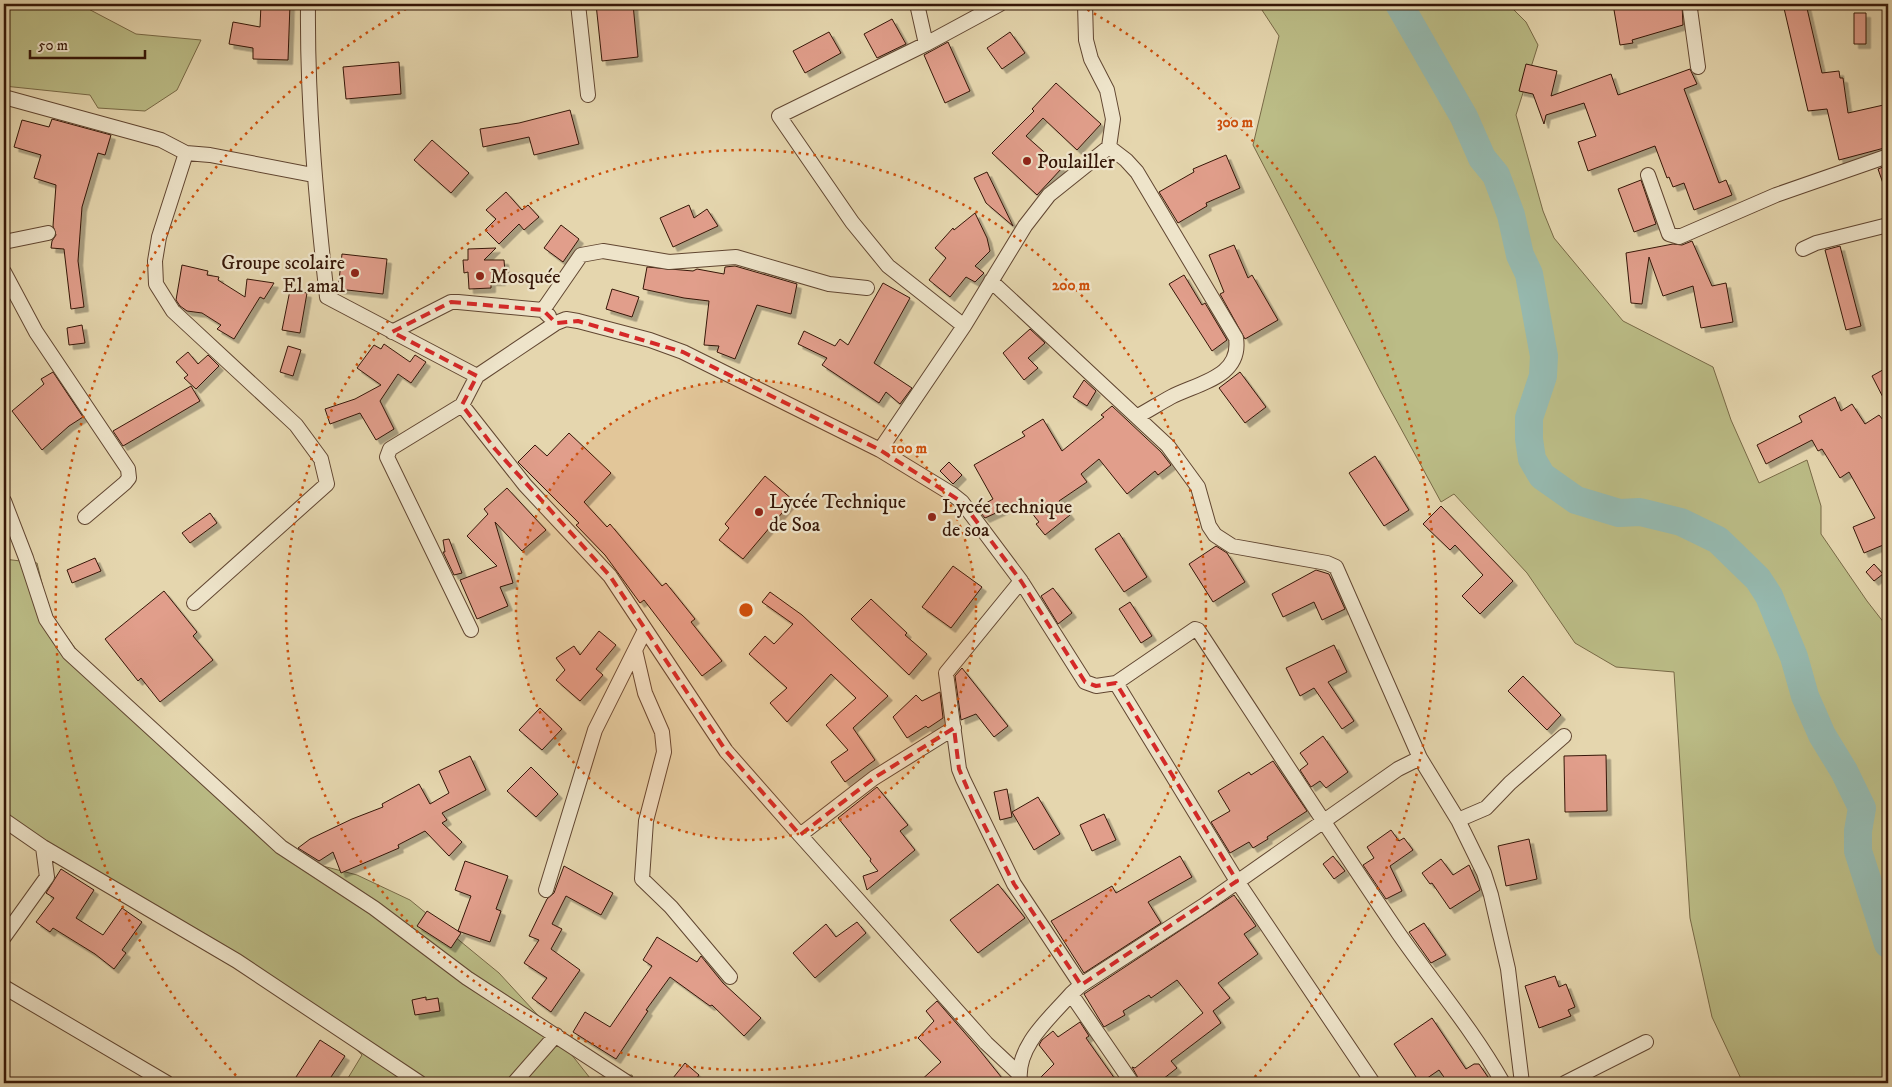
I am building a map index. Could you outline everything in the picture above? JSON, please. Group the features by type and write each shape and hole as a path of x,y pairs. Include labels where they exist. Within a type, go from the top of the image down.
{"street":[{"path":"308,4 308,72 313,175 326,297 477,376"},
{"path":"578,4 588,95"},
{"path":"916,4 926,44"},
{"path":"964,326 888,266 852,222 779,116 926,44 1000,4"},
{"path":"880,450 964,326 1025,226 1049,195 1109,148 1113,119 1107,90 1091,59 1086,40 1085,4"},
{"path":"1693,4 1690,9 1698,67"},
{"path":"4,97 160,140 186,153 210,155 313,175"},
{"path":"1109,148 1137,172 1236,338 1237,349 1232,362 1219,376 1173,396 1138,416"},
{"path":"186,153 159,237 155,261 156,284 173,311 296,425 320,459 326,484 194,603"},
{"path":"1648,175 1669,234 1679,237 1776,195 1888,156"},
{"path":"1803,249 1816,243 1888,225"},
{"path":"4,242 48,233"},
{"path":"543,310 581,255 603,251 669,262 736,257 829,284 867,288"},
{"path":"4,272 36,332 128,470 129,478 125,483 85,518"},
{"path":"992,281 1168,446 1198,487 1209,526 1215,535 1232,546 1327,563 1336,567 1420,758 1458,820 1484,874 1491,895 1508,969 1522,1083"},
{"path":"392,332 452,302 543,310 556,323"},
{"path":"471,630 387,457 390,449 462,405 477,376 556,323 566,320 578,321 650,340 682,352 880,450 962,502 1021,581 1085,682 1096,686 1116,683 1197,629 1323,822 1404,941 1482,1046 1504,1083"},
{"path":"462,405 526,485 610,576 726,751 800,836 1019,1078"},
{"path":"4,501 26,558 46,619 69,654 281,847 374,908 467,978 628,1083"},
{"path":"1021,581 946,673 959,768 977,811 1014,884 1132,1083"},
{"path":"546,890 595,730 645,630"},
{"path":"635,650 646,693 662,732 664,752 646,821 642,879 671,907 730,977"},
{"path":"1116,683 1237,881 1373,1083"},
{"path":"800,836 874,778 954,728"},
{"path":"1458,820 1486,808 1510,783 1564,736"},
{"path":"1019,1078 1026,1047 1076,990 1398,769 1420,758"},
{"path":"4,820 43,847 237,961 420,1083"},
{"path":"4,937 47,877 43,847"},
{"path":"4,987 167,1083"},
{"path":"514,1083 556,1035"},
{"path":"1565,1083 1646,1042"}],"highlighted area":[{"path":"451,302 543,310 556,323 578,321 683,352 880,450 962,502 1021,581 1085,682 1096,686 1116,683 1237,881 1081,985 1014,884 977,811 959,769 954,728 874,778 800,835 726,751 610,576 495,449 462,405 477,376 392,332"}],"green space":[{"path":"4,4 79,4 136,34 201,40 177,90 145,111 98,108 90,95 4,86"},
{"path":"1258,4 1508,4 1526,22 1538,45 1516,115 1543,211 1554,238 1623,321 1713,367 1731,420 1759,483 1807,460 1821,506 1821,534 1888,628 1888,1083 1743,1083 1712,1017 1690,918 1674,672 1616,667 1575,643 1527,573 1454,494 1441,502 1381,392 1253,145 1279,36"},
{"path":"4,559 37,563 49,612 83,659 300,860 357,875 410,900 499,973 556,1035 590,1078 632,1075 635,1083 345,1083 362,1055 322,1016 4,821"}],"building":[{"path":"261,4 290,4 288,60 253,59 253,48 229,44 233,22 260,27"},
{"path":"596,4 633,4 638,57 602,61"},
{"path":"1613,4 1682,4 1683,25 1632,40 1633,43 1620,45"},
{"path":"1783,4 1806,4 1822,73 1839,71 1840,78 1843,78 1848,113 1888,104 1888,147 1839,160 1827,109 1808,111"},
{"path":"1854,13 1866,13 1866,44 1854,44"},
{"path":"892,19 906,44 877,58 864,34"},
{"path":"829,32 841,53 805,73 793,51"},
{"path":"1010,32 1025,53 1002,69 987,48"},
{"path":"948,42 970,91 945,103 924,55"},
{"path":"399,62 401,94 346,99 343,67"},
{"path":"1526,64 1557,71 1551,96 1611,74 1618,95 1690,69 1697,84 1684,89 1719,183 1726,180 1732,195 1694,210 1684,183 1673,187 1669,177 1667,178 1655,146 1588,171 1578,142 1596,136 1584,103 1546,115 1544,124 1533,94 1519,91"},
{"path":"1056,83 1101,124 1077,150 1043,118 1026,136 1062,168 1037,195 992,153 1034,111 1032,109"},
{"path":"570,110 579,144 534,155 529,137 483,147 480,129 519,123"},
{"path":"52,119 111,135 105,155 98,153 82,207 78,261 84,307 71,309 64,249 51,248 52,241 56,235 53,226 56,185 34,178 41,155 14,147 22,120 49,127"},
{"path":"432,140 469,173 451,193 414,160"},
{"path":"1226,155 1240,188 1206,203 1207,206 1178,223 1159,192 1194,172 1193,169"},
{"path":"1888,165 1888,191 1886,192 1878,169"},
{"path":"987,172 1013,226 986,203 974,178"},
{"path":"1641,180 1656,224 1634,232 1618,189"},
{"path":"506,192 522,210 528,205 539,217 524,230 519,224 499,244 485,230 496,219 486,210"},
{"path":"689,205 694,218 707,209 718,226 673,247 660,218"},
{"path":"975,213 987,238 990,251 975,266 984,273 975,282 966,277 950,297 929,280 946,258 935,248 953,228 954,230"},
{"path":"561,225 579,239 563,262 544,248"},
{"path":"1692,241 1712,286 1726,283 1733,322 1701,328 1693,286 1663,296 1649,257 1642,304 1631,303 1626,253 1673,244 1682,245"},
{"path":"1234,245 1248,278 1252,275 1278,320 1245,339 1220,294 1224,292 1209,255"},
{"path":"1840,246 1861,326 1846,330 1825,250"},
{"path":"496,248 484,260 504,260 505,272 501,272 501,281 491,281 491,288 469,289 468,272 464,273 463,260 468,260 468,249"},
{"path":"342,254 387,259 383,294 338,289"},
{"path":"182,265 208,271 207,275 219,277 218,280 245,297 247,279 274,283 264,299 260,297 234,339 217,329 221,325 202,313 187,311 180,306 176,300"},
{"path":"735,266 797,284 791,314 757,305 735,359 717,352 719,346 704,345 709,301 684,298 643,289 647,267 693,271 697,269 724,274 725,267"},
{"path":"1184,275 1202,305 1205,303 1227,340 1212,351 1169,284"},
{"path":"883,283 910,298 874,363 912,388 900,404 886,392 879,403 822,365 827,358 798,344 804,331 835,346 840,339 848,345"},
{"path":"612,289 639,297 632,317 606,309"},
{"path":"290,290 307,293 300,333 282,330"},
{"path":"82,325 85,343 69,345 67,328"},
{"path":"1030,329 1045,343 1028,358 1038,368 1024,380 1003,353"},
{"path":"384,344 410,362 415,355 426,362 411,383 398,374 380,401 394,429 376,440 360,413 330,424 325,409 355,399 381,385 357,368 374,345 381,349"},
{"path":"288,346 301,350 293,376 280,372"},
{"path":"188,352 198,364 208,355 219,366 196,389 184,378 188,375 176,362"},
{"path":"1888,367 1888,407 1872,376"},
{"path":"53,372 83,417 69,426 42,450 12,411 44,384 41,379"},
{"path":"1240,372 1266,407 1245,423 1219,388"},
{"path":"1084,380 1096,391 1087,406 1073,397"},
{"path":"191,386 200,401 123,446 113,431"},
{"path":"1835,397 1841,411 1852,404 1865,424 1879,415 1888,426 1888,543 1864,553 1853,527 1875,518 1849,472 1840,478 1822,449 1818,451 1812,440 1766,464 1757,445 1802,422 1799,416"},
{"path":"1112,406 1161,452 1171,465 1158,475 1155,471 1127,494 1099,459 1081,474 1087,482 1059,501 1070,515 1045,535 1036,524 1039,522 1022,501 985,518 977,508 993,499 974,465 1025,436 1022,432 1043,419 1062,451 1104,417 1101,415"},
{"path":"569,433 611,473 584,502 607,527 610,524 662,586 666,583 695,619 691,622 722,661 702,676 644,600 640,603 605,555 576,525 579,523 518,462 535,445 547,456"},
{"path":"1375,456 1409,510 1384,526 1349,473"},
{"path":"949,462 962,475 953,484 940,471"},
{"name":"Lycée Technique de Soa","path":"765,476 793,500 743,559 719,540 729,528 725,524"},
{"path":"507,488 546,530 522,551 495,522 513,583 500,587 508,606 477,619 460,580 497,566 467,536 488,514 484,509"},
{"path":"1441,506 1513,581 1480,614 1462,596 1483,575 1455,545 1450,550 1423,524"},
{"path":"210,513 217,523 190,543 182,533"},
{"path":"1119,533 1147,577 1124,592 1095,549"},
{"path":"449,539 462,573 454,575 443,552 445,552 443,540"},
{"path":"1216,546 1227,553 1245,582 1213,602 1189,564"},
{"path":"95,558 101,571 72,583 67,570"},
{"path":"1874,564 1883,574 1874,581 1866,572"},
{"path":"953,566 982,587 951,628 922,607"},
{"path":"1316,570 1329,574 1345,609 1322,620 1314,602 1283,617 1272,594"},
{"path":"1053,588 1072,613 1058,624 1041,596"},
{"path":"164,591 197,632 193,636 213,660 160,702 141,678 138,681 105,639"},
{"path":"770,592 802,615 888,696 853,728 875,760 845,782 831,762 848,750 826,725 856,698 831,674 787,722 770,703 787,688 749,654 765,636 774,644 793,624 762,602"},
{"path":"871,599 907,633 905,635 927,654 909,675 851,619"},
{"path":"1130,602 1152,636 1141,643 1119,609"},
{"path":"599,631 616,645 596,669 603,675 580,701 556,680 565,670 556,658 574,646 580,655"},
{"path":"1334,645 1347,672 1328,682 1354,721 1342,729 1314,688 1300,696 1286,668"},
{"path":"962,668 1008,726 994,737 976,714 961,720 955,676"},
{"path":"1523,676 1561,715 1547,730 1508,691"},
{"path":"940,692 943,718 907,738 893,717 916,695 922,701"},
{"path":"540,708 562,729 542,750 519,730"},
{"path":"1323,736 1348,772 1326,788 1320,781 1311,787 1300,770 1308,764 1300,753"},
{"path":"1606,755 1607,811 1565,812 1564,756"},
{"path":"470,756 486,790 442,813 447,820 442,823 462,842 449,856 425,831 398,845 399,848 341,873 333,852 319,861 298,848 310,839 383,807 382,804 419,784 430,804 449,793 439,771"},
{"path":"1273,761 1307,811 1253,848 1249,842 1230,853 1211,822 1230,811 1218,791 1249,772 1251,775"},
{"path":"531,767 558,794 536,817 507,791"},
{"path":"877,787 908,825 900,831 915,850 867,890 863,876 878,871 870,861 871,859 838,818"},
{"path":"1007,789 1012,817 1000,820 994,792"},
{"path":"1038,797 1060,834 1034,850 1012,812"},
{"path":"1104,814 1116,840 1092,851 1080,825"},
{"path":"1391,830 1399,841 1404,838 1413,850 1390,866 1402,891 1386,899 1363,865 1374,858 1367,847"},
{"path":"1529,839 1537,879 1506,886 1498,846"},
{"path":"1180,856 1192,877 1148,902 1161,923 1084,973 1051,921 1112,886 1116,893"},
{"path":"1333,856 1345,871 1334,879 1323,864"},
{"path":"1441,859 1453,875 1469,865 1480,890 1450,909 1432,883 1430,884 1422,873"},
{"path":"465,861 508,876 496,909 501,911 490,942 458,931 471,896 455,890"},
{"path":"564,866 613,893 601,915 566,896 552,924 562,929 551,949 580,970 551,1012 532,998 547,978 524,963 539,940 529,936 547,899 554,893"},
{"path":"61,869 94,890 76,918 103,935 122,908 142,922 122,950 126,953 114,969 95,954 53,928 50,932 36,922 54,898 46,893"},
{"path":"998,884 1025,918 978,953 950,920"},
{"path":"1234,895 1256,926 1244,934 1258,954 1218,983 1230,998 1213,1011 1221,1023 1171,1061 1177,1068 1158,1083 1141,1083 1132,1067 1135,1068 1203,1013 1177,980 1151,998 1149,995 1123,1011 1125,1015 1104,1027 1084,994"},
{"path":"427,911 461,933 451,948 417,926"},
{"path":"857,922 866,933 815,978 793,953 826,924 836,937"},
{"path":"1424,923 1446,955 1431,963 1409,932"},
{"path":"657,937 697,962 701,956 723,983 761,1018 744,1036 712,1005 710,1006 670,977 646,1010 648,1011 616,1059 573,1032 585,1012 610,1027 652,966 643,960"},
{"path":"1555,976 1559,987 1566,984 1575,1007 1568,1010 1571,1016 1539,1028 1525,986"},
{"path":"426,997 426,1000 438,998 440,1011 415,1015 412,1000"},
{"path":"937,1001 1006,1083 918,1083 941,1062 918,1038 934,1021 926,1011"},
{"path":"1432,1018 1466,1069 1474,1064 1479,1064 1492,1083 1448,1083 1439,1070 1420,1083 1394,1044"},
{"path":"1080,1022 1089,1036 1086,1038 1115,1079 1117,1077 1122,1083 1035,1083 1054,1064 1039,1045 1042,1040 1053,1031 1058,1037"},
{"path":"320,1040 345,1056 327,1083 306,1083 296,1077"},
{"path":"685,1063 699,1075 693,1083 669,1083"}],"waterway":[{"path":"1399,4 1464,117 1482,158 1496,175 1511,215 1520,255 1529,274 1544,356 1543,376 1529,418 1529,439 1532,459 1542,476 1576,500 1619,513 1640,512 1681,522 1718,540 1758,579 1769,596 1794,657 1805,696 1822,735 1844,771 1862,808 1858,831 1858,851 1888,944"}],"place":[{"name":"Poulailler","path":"1027,161"},
{"name":"Groupe scolaire El amal","path":"355,273"},
{"name":"Mosquée","path":"480,276"},
{"name":"Lycée Technique de Soa","path":"759,512"},
{"name":"Lycée technique de soa","path":"932,517"}]}
